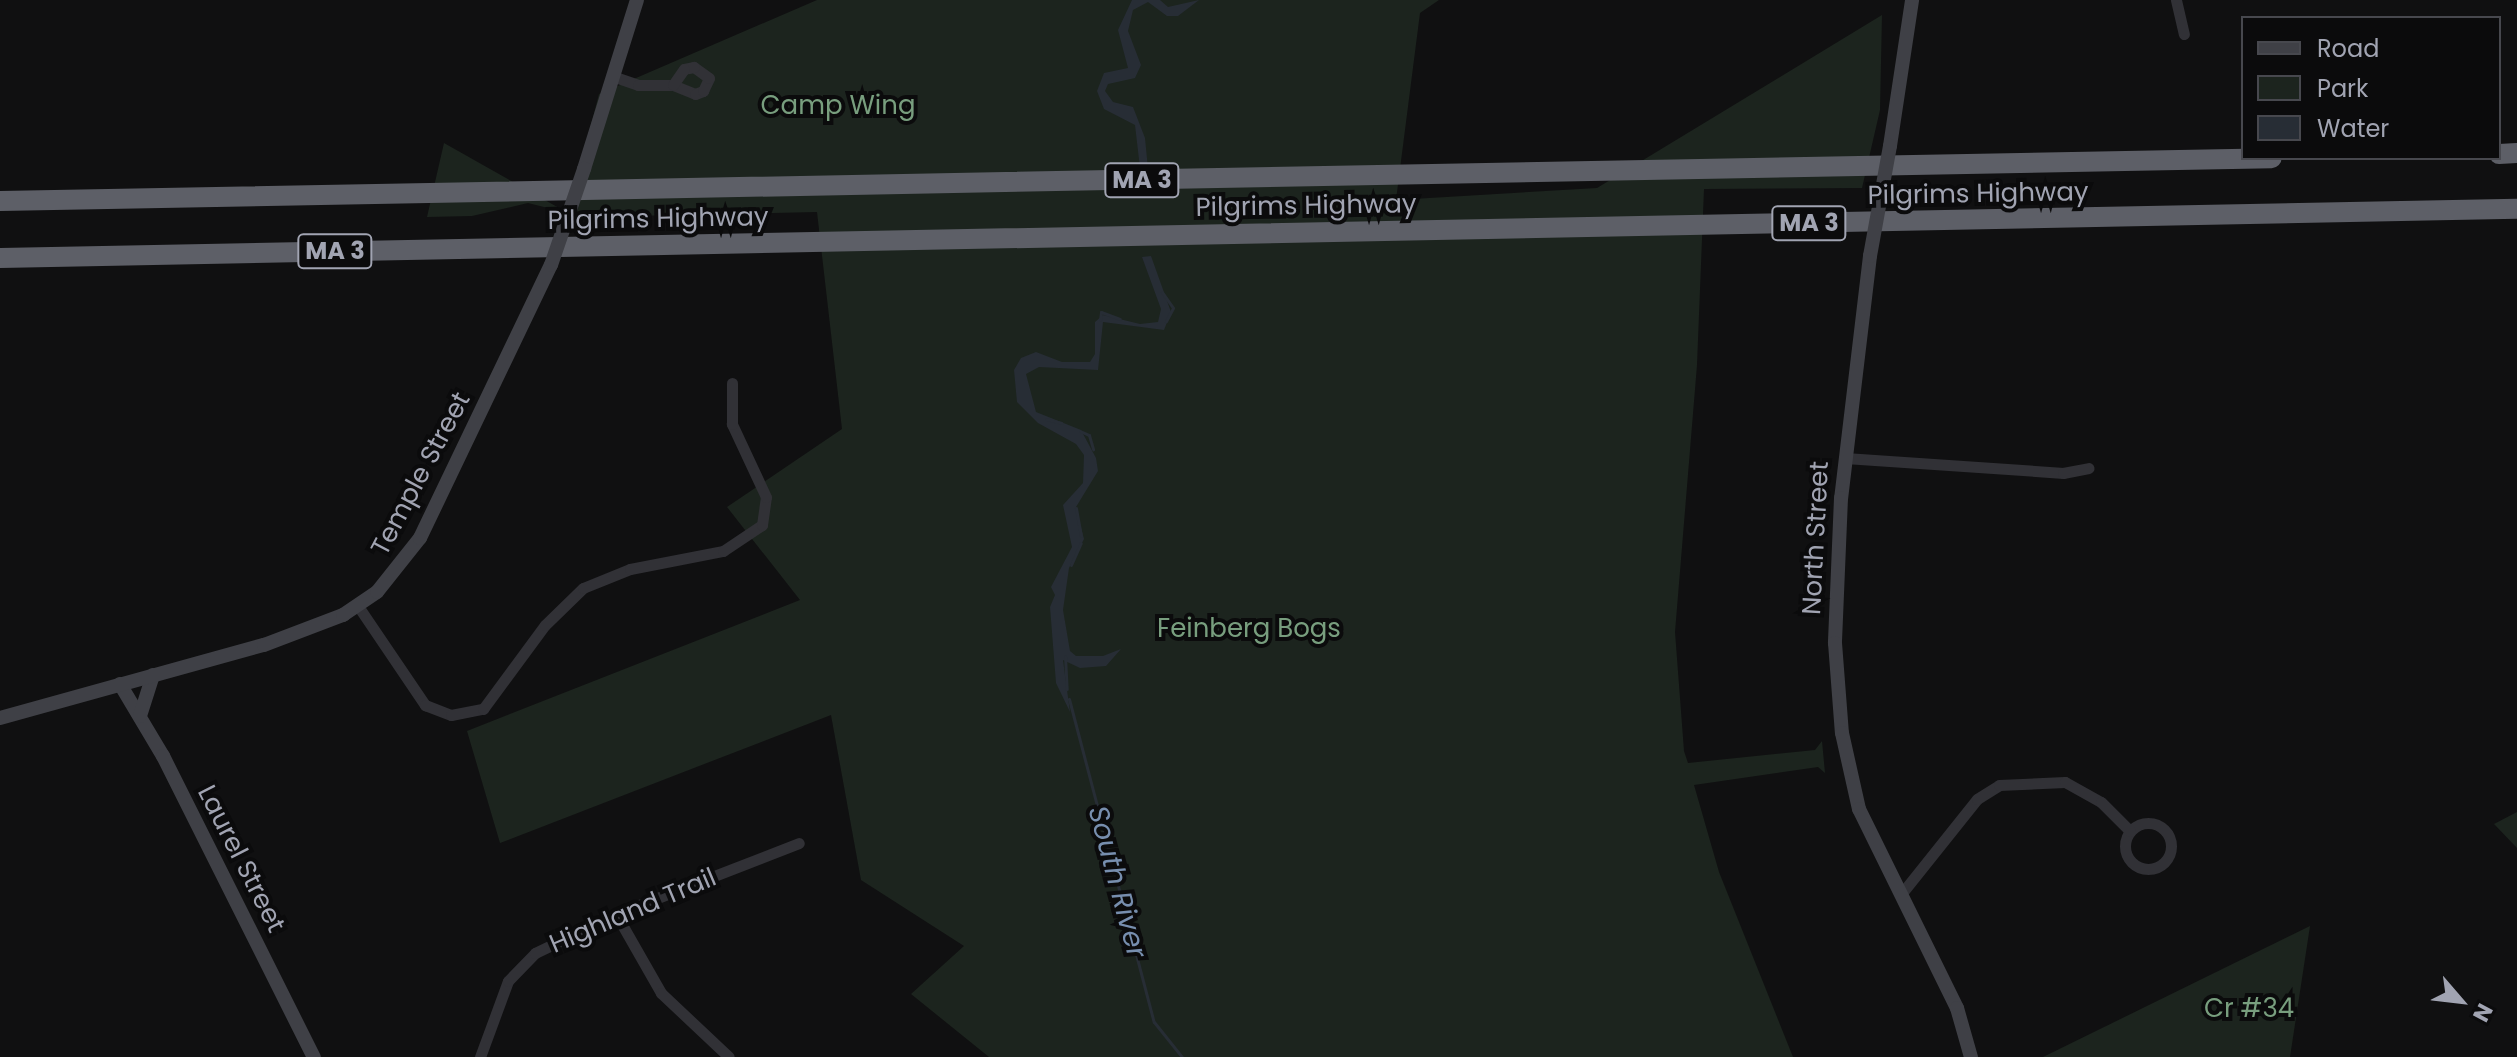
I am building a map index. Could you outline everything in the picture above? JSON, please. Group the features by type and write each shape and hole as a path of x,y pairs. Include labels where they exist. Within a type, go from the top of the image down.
{"highway":[{"name":"Pilgrims Highway","path":"0,201 2241,159"},
{"name":"Pilgrims Highway","path":"0,258 2517,209"}],"main road":[{"name":"Temple Street","path":"0,718 279,640 358,606 395,574 420,538 551,265 615,77 637,0"},
{"name":"North Street","path":"1912,0 1870,256 1845,458 1835,625 1843,742 1855,796 1957,1008 1971,1057"},
{"path":"140,716 153,675"},
{"name":"Laurel Street","path":"120,684 140,716 314,1057"}],"street":[{"path":"2176,0 2184,34"},
{"path":"615,77 638,85 673,85"},
{"path":"358,606 425,705 451,715 483,709 545,625 583,588 630,569 723,551 762,525 766,497 732,424 732,383"},
{"path":"1845,458 2031,472 2089,468"},
{"path":"1902,893 1977,799 1999,785 2065,782 2101,802 2130,831"},
{"path":"2153,823 2164,828 2172,850 2166,861 2144,869 2133,864 2125,842 2130,831 2153,823"},
{"name":"Highland Trail","path":"480,1057 498,1000 520,965 616,914 799,843"},
{"path":"616,914 661,993 729,1057"}],"green space":[{"name":"Feinberg Bogs","path":"817,0 1439,0 1420,13 1396,200 1597,188 1882,15 1880,110 1862,188 1704,189 1697,365 1675,632 1684,751 1688,763 1815,750 1822,741 1825,773 1818,767 1694,785 1719,872 1793,1057 989,1057 911,994 964,946 861,880 831,715 500,843 467,731 800,600 727,507 842,429 817,212 584,217 568,213 599,94"},
{"path":"444,143 568,213 528,203 472,216 427,217"},
{"path":"2517,812 2517,848 2494,824"},
{"name":"Cr #34","path":"2310,926 2290,1057 2043,1057"}],"water":[{"path":"1132,0 1160,0 1168,7 1199,0 1178,16 1167,16 1148,2 1133,10 1128,31 1141,65 1135,78 1108,84 1105,91 1113,102 1133,107 1145,138 1148,169 1140,168 1135,125 1104,109 1097,91 1104,73 1128,68 1118,30"},
{"path":"1151,256 1171,312 1164,330 1103,322 1098,370 1039,367 1026,374 1036,412 1081,430 1096,458 1098,471 1076,507 1084,539 1069,568 1063,610 1070,651 1076,656 1103,656 1121,649 1106,666 1080,668 1063,660 1070,712 1056,683 1050,607 1055,595 1051,587 1072,547 1063,505 1083,483 1084,455 1076,444 1038,423 1017,402 1014,370 1021,358 1036,352 1062,362 1090,362 1095,354 1095,322 1103,315 1140,324 1158,322 1161,309 1142,257"}],"waterway":[{"name":"South River","path":"1162,292 1173,308 1166,321"},
{"name":"South River","path":"1100,320 1101,312 1120,319"},
{"name":"South River","path":"1046,419 1062,423"},
{"name":"South River","path":"1080,431 1089,435 1093,449"},
{"name":"South River","path":"1076,508 1081,536"},
{"name":"South River","path":"1071,565 1081,543"},
{"name":"South River","path":"1065,656 1067,689"},
{"name":"South River","path":"1069,699 1154,1022 1182,1057"}],"park label":[{"name":"Camp Wing","path":"838,106"}]}
